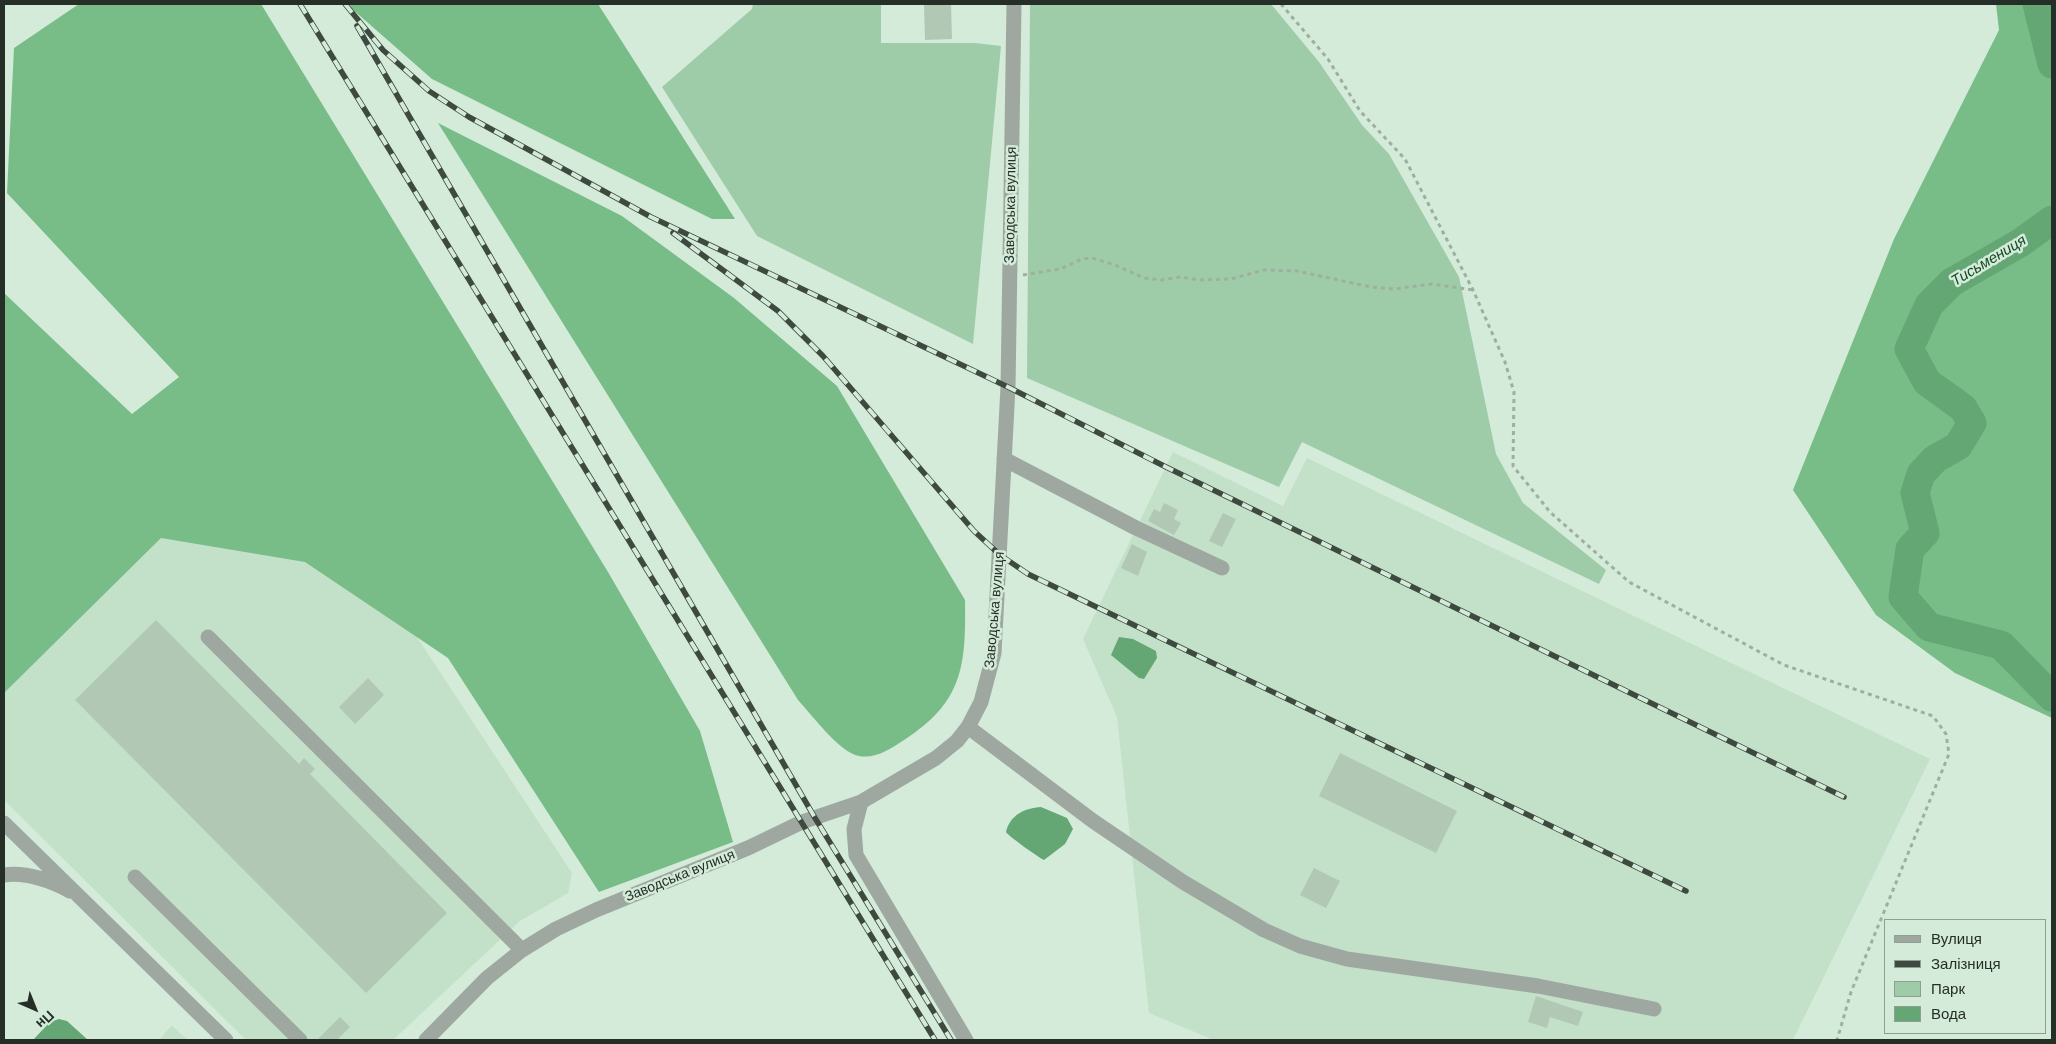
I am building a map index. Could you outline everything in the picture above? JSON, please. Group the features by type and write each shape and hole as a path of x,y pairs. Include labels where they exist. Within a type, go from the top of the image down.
{"street":[{"name":"Заводська вулиця","path":"426,1040 487,978 522,950 556,929 596,910 748,848 802,822 861,802 936,758 968,728 981,702 994,653 1008,387 1014,4"},
{"path":"1004,460 1136,528 1222,568"},
{"path":"208,638 522,950"},
{"path":"968,728 1093,822 1183,882 1264,930 1300,946 1347,959 1538,986 1654,1009"},
{"path":"861,802 854,829 856,855 966,1040"},
{"path":"4,823 81,896 226,1040"},
{"path":"4,875 14,874 36,878 81,896"},
{"path":"135,877 300,1040"}],"path":[{"path":"1281,4 1328,59 1360,111 1405,159 1473,290 1505,362 1514,392 1513,466 1550,512 1628,582 1784,665 1933,716 1946,734 1949,754 1851,992 1837,1040"},
{"path":"1010,275 1034,274 1060,269 1082,259 1092,258 1115,265 1144,278 1162,280 1180,277 1198,280 1232,279 1264,270 1297,272 1394,290 1433,284 1473,290"}],"shaded area":[{"path":"79,4 261,4 608,572 700,731 733,842 599,892 448,658 305,562 161,538 4,693 4,293 132,414 179,377 7,193 14,48"},
{"path":"350,4 598,4 735,219 712,219 432,79 351,8"},
{"path":"1996,4 2052,4 2052,718 1955,673 1876,615 1793,490 1894,239 1999,30"},
{"path":"438,123 622,216 734,298 837,386 965,600 964,644 962,663 957,680 939,711 924,726 883,753 865,757 859,756 843,748 835,741 798,700"},
{"path":"233,357 572,873 568,893 520,921 393,1040 246,1040 4,800 4,542"},
{"path":"1173,452 1283,506 1307,458 1930,759 1793,1040 1214,1040 1149,1013 1117,717 1083,639"},
{"path":"172,1026 188,1040 159,1040"}],"green space":[{"path":"753,4 881,4 881,43 975,43 1001,46 973,344 757,236 662,87 752,9"},
{"path":"1030,4 1271,4 1319,62 1362,125 1389,154 1459,277 1496,454 1523,503 1606,570 1599,584 1302,442 1279,487 1027,378"}],"water":[{"path":"1119,637 1133,639 1156,651 1157,658 1144,679 1139,678 1111,655"},
{"path":"1041,807 1067,818 1073,829 1065,844 1044,860 1006,832 1011,821 1019,814 1029,809"},
{"path":"59,1019 67,1021 88,1040 33,1040 50,1022"}],"building":[{"path":"924,4 951,4 952,39 925,40"},
{"path":"1164,503 1178,510 1174,519 1181,523 1174,535 1148,521 1154,509 1160,512"},
{"path":"1223,513 1236,519 1222,547 1209,541"},
{"path":"1132,544 1147,552 1138,576 1121,568"},
{"path":"156,620 299,764 304,758 315,769 310,774 447,913 366,993 75,700"},
{"path":"368,678 384,695 355,724 339,707"},
{"path":"1340,753 1457,811 1436,853 1319,796"},
{"path":"1314,868 1340,881 1326,908 1300,895"},
{"path":"1536,996 1583,1012 1578,1026 1550,1017 1547,1028 1528,1022"},
{"path":"340,1017 350,1027 337,1040 317,1040"}],"waterway":[{"name":"Тисьмениця","path":"2037,4 2052,64"},
{"name":"Тисьмениця","path":"2052,220 2020,243 1952,282 1929,305 1909,349 1927,382 1963,408 1972,423 1958,446 1935,459 1921,474 1915,493 1925,533 1910,549 1903,597 1929,627 2001,645 2052,697"}],"railway":[{"path":"300,4 935,1040"},
{"path":"345,4 383,50 429,91 469,117 651,217 1008,387 1166,467 1844,797"},
{"path":"357,26 815,818 951,1040"},
{"path":"673,233 778,311 823,356 974,531 1000,555 1028,574 1686,891"}]}
